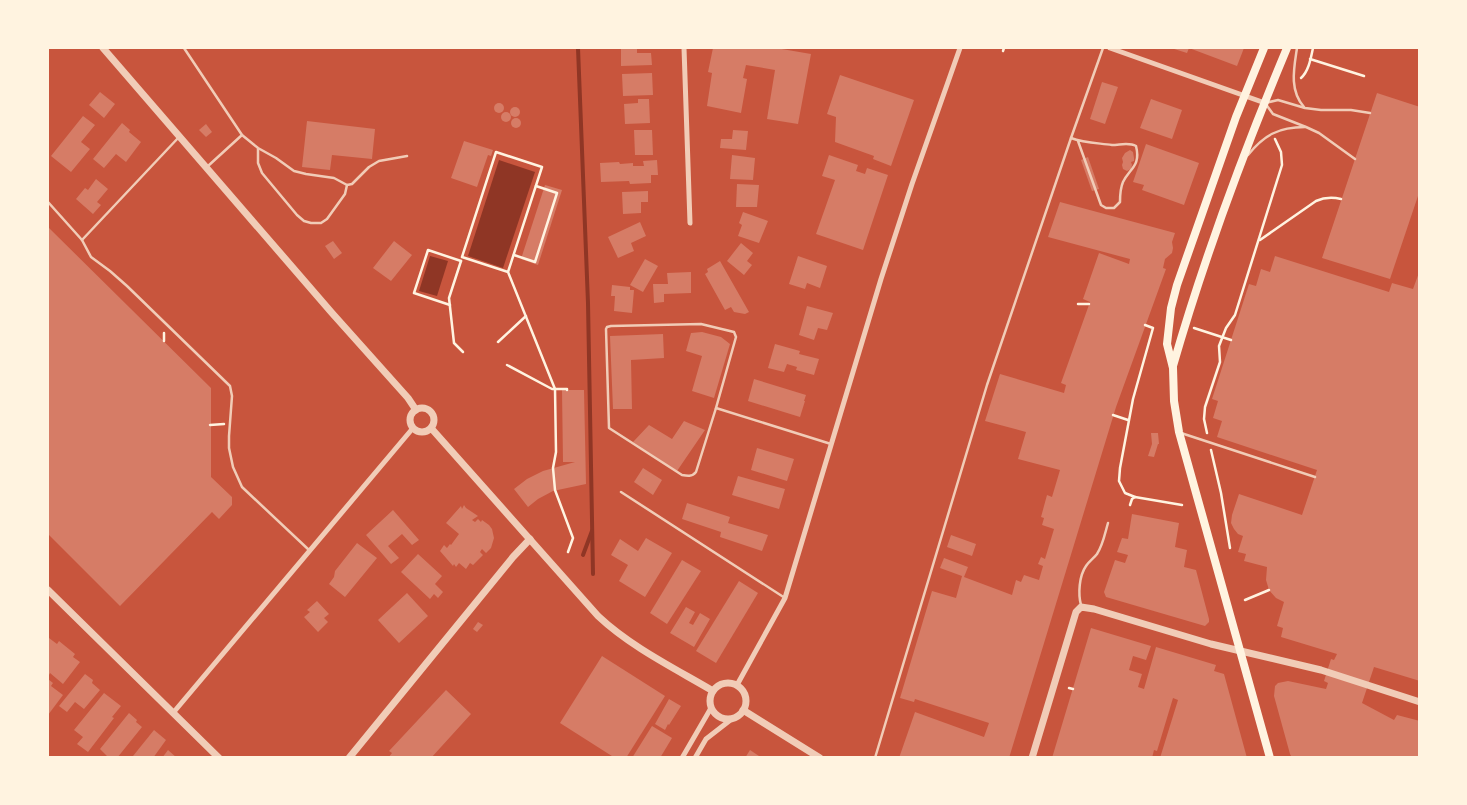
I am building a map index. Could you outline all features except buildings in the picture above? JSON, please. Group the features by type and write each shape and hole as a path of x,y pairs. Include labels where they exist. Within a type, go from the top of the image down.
{"main road":[{"path":"1264,48 1177,285 1171,308 1167,344 1173,368 1174,401 1179,432 1270,758"},
{"path":"1173,368 1196,291 1242,162 1287,48"}],"street":[{"path":"103,48 332,314 408,398 416,410"},
{"path":"684,48 690,223"},
{"path":"737,685 785,598 881,279 960,48"},
{"path":"1110,48 1265,103"},
{"path":"425,409 431,412 434,422 431,428 423,432 413,428 410,418 416,410 425,409"},
{"path":"173,713 413,428"},
{"path":"431,428 598,616 629,641 713,691"},
{"path":"350,758 530,539"},
{"path":"48,590 219,758"},
{"path":"1032,758 1076,612 1081,607 1094,609 1211,644 1321,670 1420,702"},
{"path":"682,758 711,708 710,696 713,691 721,684 737,685 744,694 745,705 743,710 706,739 695,758"},
{"path":"711,708 722,718 732,718"},
{"path":"743,710 820,758"}],"lane":[{"path":"184,48 242,135 258,148 294,171 334,178 347,185 352,184 369,167 379,162 408,156"},
{"path":"874,758 988,385 1103,48"},
{"path":"1297,48 1294,65 1294,91 1298,100 1305,108"},
{"path":"1354,159 1319,133 1273,114 1265,103 1278,100 1305,108 1351,110 1370,113"},
{"path":"1242,162 1255,146 1272,133 1292,127 1306,127"},
{"path":"207,167 242,135"},
{"path":"82,240 180,136"},
{"path":"1071,138 1078,141 1112,145 1131,144 1136,146 1138,155 1135,166 1124,180 1120,191 1120,202 1114,208 1106,208 1101,204 1078,141"},
{"path":"258,148 257,156 262,173 304,221 321,223 327,219 345,194 347,185"},
{"path":"48,202 82,240 91,257 127,286 230,386 232,396 229,443 232,467 242,487 310,551"},
{"path":"701,324 734,332 736,337 716,408 696,472 689,476 682,475 612,431 608,423 607,327 701,324"},
{"path":"716,408 831,444"},
{"path":"1179,432 1314,477"},
{"path":"621,492 785,598"},
{"path":"1081,607 1079,599 1080,581 1085,567 1098,553 1108,523"}],"path":[{"path":"1300,78 1304,75 1313,48"},
{"path":"1310,59 1364,76"},
{"path":"1230,548 1221,493 1204,419 1205,407 1220,362 1219,346 1226,328 1235,315 1282,165 1281,152 1275,137"},
{"path":"463,352 454,343 450,298 496,152 542,167 508,272 555,389 556,452 553,468 555,490 573,538 568,552"},
{"path":"514,255 534,262 552,210 557,193 536,186"},
{"path":"1258,241 1316,201 1333,197 1341,199"},
{"path":"450,305 414,293 428,250 508,272"},
{"path":"1078,304 1089,304"},
{"path":"498,342 526,316"},
{"path":"1146,325 1157,328"},
{"path":"1153,328 1128,420 1119,481 1125,493 1135,497 1182,505"},
{"path":"1194,328 1232,340"},
{"path":"507,365 552,389 568,390"},
{"path":"1113,416 1128,420"},
{"path":"210,425 230,423"},
{"path":"1130,505 1135,497"},
{"path":"1245,600 1269,590"}],"shaded area":[{"path":"499,160 535,172 503,268 468,256"},
{"path":"430,256 448,261 437,296 419,291"}],"waterway":[{"path":"578,48 588,303 593,574"},
{"path":"583,555 592,531"}]}
